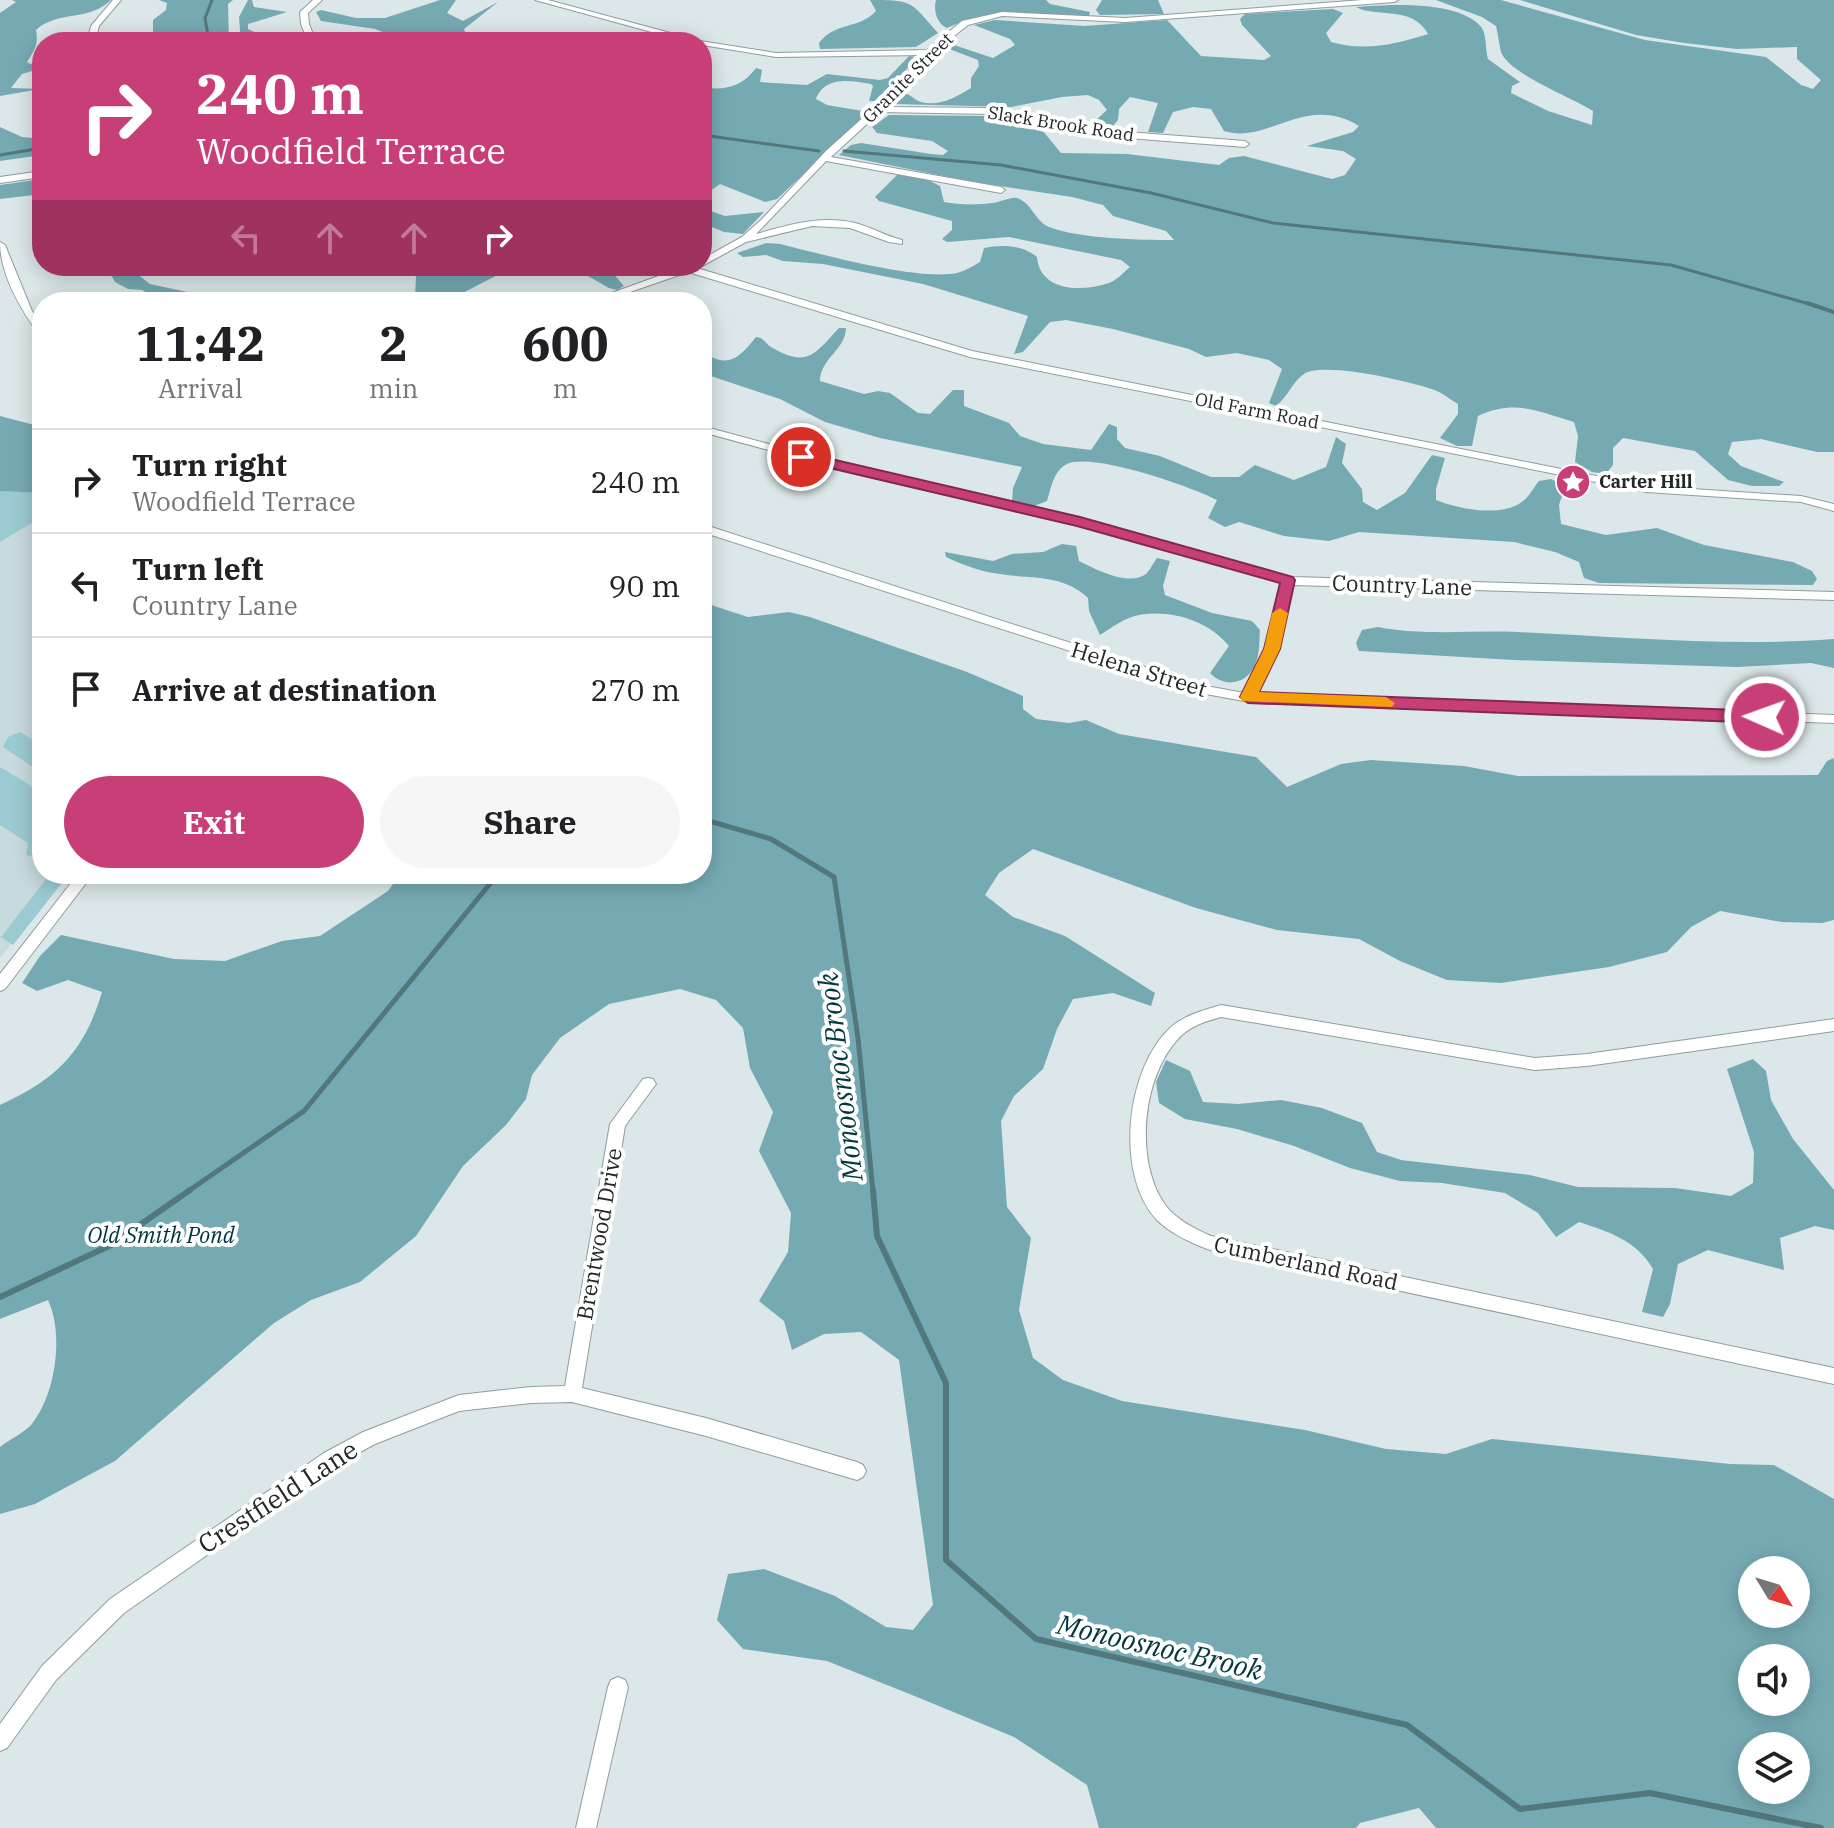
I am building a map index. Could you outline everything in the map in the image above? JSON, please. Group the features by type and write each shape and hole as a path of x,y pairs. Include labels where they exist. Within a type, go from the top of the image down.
{"street":[{"path":"94,32 117,0"},
{"path":"308,32 304,12 318,0"},
{"path":"539,0 659,32"},
{"name":"Granite Street","path":"712,257 739,242 764,222 824,158 878,109 929,52 965,23 985,16 1020,13 1099,21 1394,0"},
{"path":"712,45 766,54 929,52"},
{"name":"Slack Brook Road","path":"878,109 993,111 1101,133 1245,144"},
{"path":"824,158 1001,190"},
{"path":"0,180 32,175"},
{"path":"739,242 788,228 832,222 856,226 899,242"},
{"path":"0,245 32,318"},
{"name":"Old Farm Road","path":"712,273 970,354 1646,489 1801,499 1834,508"},
{"path":"621,292 666,276"},
{"name":"Country Lane","path":"712,432 860,472 1093,525 1288,580 1834,596"},
{"name":"Helena Street","path":"712,531 1200,689 1248,697 1834,719"},
{"path":"1248,697 1272,649 1288,580"},
{"path":"0,985 78,884"},
{"name":"Cumberland Road","path":"1834,1025 1587,1060 1535,1064 1221,1011 1195,1018 1173,1035 1157,1059 1141,1096 1140,1131 1143,1176 1158,1210 1186,1231 1210,1243 1834,1376"},
{"name":"Brentwood Drive","path":"572,1394 618,1124 648,1084"},
{"name":"Crestfield Lane","path":"0,1741 49,1673 117,1606 330,1459 369,1438 459,1403 572,1394 706,1427 857,1471"},
{"path":"586,1828 618,1687"}],"shaded area":[{"path":"0,424 32,437 32,884 60,884 0,958"},
{"path":"0,491 32,493 32,523 0,542"},
{"path":"20,732 32,739 32,766 3,747 8,737"},
{"path":"0,767 32,787 32,856 26,855 28,843 0,825"},
{"path":"42,884 61,884 13,945 1,937"}],"green space":[{"path":"12,0 111,0 93,11 54,20 32,32 32,54 27,62 32,64 32,71 22,74 11,88 32,90 0,96 0,13 16,2"},
{"path":"159,0 233,0 228,4 229,32 153,32 153,20 166,10 167,3"},
{"path":"248,0 252,0 254,7 287,12 248,24 248,29 255,32 240,32 239,17"},
{"path":"440,0 456,0 447,13 463,21 498,2 464,29 465,32 382,32 321,21 316,12 321,10 356,18 385,18"},
{"path":"870,0 910,4 938,33 916,47 820,49 819,43 833,31 862,21 876,11"},
{"path":"936,0 1046,0 1050,4 1090,12 1089,16 1000,14 983,16 947,28 937,16"},
{"path":"1102,0 1158,0 1164,14 1100,15 1096,10"},
{"path":"1436,0 1501,0 1645,40 1766,57 1801,85 1813,89 1821,80 1797,59 1797,47 1737,49 1636,35 1520,0 1834,0 1834,452 1817,452 1761,439 1732,442 1728,454 1741,466 1784,482 1779,486 1752,486 1728,480 1695,451 1623,438 1613,448 1613,465 1606,474 1592,472 1575,462 1578,436 1574,422 1526,408 1503,408 1478,416 1472,446 1457,446 1440,438 1458,414 1458,404 1437,391 1409,383 1348,371 1314,371 1300,377 1276,406 1269,403 1282,369 1269,360 1237,353 1206,357 1189,349 1066,320 1050,322 1023,352 1014,354 1028,316 923,284 823,264 783,261 766,255 743,257 737,253 766,243 780,244 895,270 940,274 960,272 980,262 984,248 1012,246 1037,257 1040,269 1054,283 1075,288 1109,283 1130,267 1121,260 1009,237 947,242 942,239 952,230 952,221 879,201 875,197 899,173 924,178 940,186 944,202 981,204 1017,198 1026,203 1044,224 1062,231 1110,238 1174,240 1166,231 1113,216 1103,205 1072,197 968,181 839,155 851,145 861,143 931,154 943,155 948,151 932,141 877,133 872,127 889,115 988,116 1023,120 1038,125 1061,153 1127,154 1219,165 1229,158 1244,156 1332,179 1345,175 1356,159 1343,151 1307,146 1353,132 1359,126 1340,117 1304,117 1240,133 1224,131 1211,109 1193,107 1173,112 1163,133 1148,132 1158,103 1130,97 1119,109 1118,120 1111,128 1102,128 1095,121 1107,110 1099,100 1088,95 1011,107 895,104 903,93 921,102 934,103 954,98 971,88 971,78 979,66 978,60 944,47 951,44 993,58 1015,45 1010,39 974,25 995,20 1085,26 1167,20 1201,56 1264,60 1271,56 1242,25 1240,19 1245,14 1333,9 1343,13 1326,33 1331,42 1368,46 1392,44 1428,34 1413,19 1356,7 1405,5 1442,8 1472,19 1482,28 1488,59 1520,82 1512,86 1511,93 1548,111 1592,125 1593,111 1528,77 1506,60 1501,52 1496,26 1482,17"},
{"path":"909,56 916,57 875,101 869,101 871,84 839,81 825,86 816,99 827,105 869,112 777,199 765,202 720,184 712,190 712,88 739,83 756,68 762,70 760,82 807,85 827,74 880,80 888,78"},
{"path":"0,127 32,138 32,156 0,161"},
{"path":"32,180 32,195 0,199 0,185"},
{"path":"712,211 725,216 764,212 743,234 712,227"},
{"path":"112,276 140,276 150,284 187,292 145,292 128,289 115,282"},
{"path":"416,276 496,276 465,292 415,292"},
{"path":"588,276 615,276 624,286 617,290"},
{"path":"839,328 846,328 842,342 824,366 820,381 864,394 878,391 890,393 918,413 930,414 953,390 964,390 964,406 1009,423 1020,436 1043,444 1091,450 1109,424 1117,427 1117,439 1125,448 1160,456 1211,477 1239,477 1255,465 1294,480 1326,467 1336,437 1346,444 1342,463 1362,489 1363,502 1377,510 1405,493 1432,455 1445,458 1436,500 1445,503 1468,509 1504,509 1525,499 1539,481 1551,479 1565,486 1559,505 1561,524 1606,535 1657,528 1704,545 1793,562 1812,571 1817,579 1813,585 1599,583 1584,578 1579,562 1555,552 1514,542 1359,532 1329,541 1284,536 1239,522 1225,527 1208,518 1217,500 1165,480 1098,463 1067,464 1059,470 1047,501 1034,506 1012,501 1013,488 1022,467 880,438 825,422 780,399 712,376 712,357 732,359 756,337 793,357 809,356"},
{"path":"0,416 32,424 32,493 0,491"},
{"path":"1062,544 1076,546 1079,561 1122,578 1139,578 1146,574 1157,558 1170,561 1163,586 1165,595 1212,613 1252,621 1260,630 1258,655 1253,669 1236,682 1216,678 1210,673 1229,646 1211,630 1188,619 1164,614 1139,615 1100,635 1089,611 1088,598 1079,590 1058,581 979,570 946,557 945,552 993,561 1012,554 1043,552"},
{"name":"Old Smith Pond","path":"712,605 748,617 789,612 810,617 967,672 1023,696 1023,709 1036,719 1069,723 1086,720 1119,734 1256,757 1287,787 1341,764 1371,760 1464,766 1518,776 1818,775 1827,761 1834,758 1834,920 1822,923 1782,922 1720,911 1691,927 1667,952 1609,967 1501,983 1447,980 1400,961 1359,939 1277,930 1196,908 1033,849 999,873 985,895 1013,917 1065,936 1155,993 1151,1006 1113,993 1073,999 1057,1029 1043,1069 1014,1096 1001,1121 1007,1207 1031,1238 1019,1310 1033,1358 1063,1380 1122,1401 1305,1430 1386,1449 1446,1454 1492,1439 1730,1464 1774,1465 1834,1499 1834,1828 1436,1828 1419,1808 1360,1823 1356,1828 1099,1828 1087,1785 1014,1737 827,1661 743,1649 717,1620 728,1574 764,1569 835,1596 886,1627 913,1630 933,1605 899,1360 861,1332 824,1334 792,1350 784,1321 759,1301 788,1252 791,1213 759,1151 773,1112 750,1068 743,1028 716,1000 680,989 609,1004 560,1038 532,1075 526,1099 506,1125 463,1166 416,1236 360,1282 311,1300 274,1323 115,1461 35,1504 0,1514 0,1447 28,1428 40,1412 52,1381 56,1330 48,1300 0,1319 0,1105 37,1085 66,1061 86,1031 102,992 68,980 37,991 22,983 40,956 61,935 174,959 225,961 282,941 320,936 388,891 393,884 712,884"},
{"path":"1378,627 1413,631 1518,632 1716,642 1834,639 1834,668 1811,663 1737,667 1514,660 1359,651 1356,643 1362,630"},
{"path":"1753,1059 1766,1071 1771,1100 1793,1139 1834,1190 1834,1230 1815,1226 1780,1238 1784,1270 1708,1250 1678,1264 1670,1304 1663,1317 1642,1312 1653,1269 1630,1244 1611,1234 1579,1222 1556,1237 1538,1213 1505,1193 1442,1183 1400,1181 1350,1168 1294,1146 1237,1129 1185,1119 1159,1103 1156,1082 1166,1060 1190,1071 1203,1102 1238,1104 1281,1100 1322,1108 1362,1123 1377,1152 1401,1160 1530,1175 1578,1187 1675,1188 1731,1196 1753,1183 1754,1152 1727,1069"}],"waterway":[{"path":"207,32 205,18 212,0"},
{"path":"712,136 819,151"},
{"path":"0,155 32,150"},
{"path":"844,151 1001,165 1151,193 1273,223 1671,265 1813,305"},
{"path":"1807,303 1813,305"},
{"path":"1813,305 1834,312"},
{"name":"Monoosnoc Brook","path":"712,822 771,839 834,877 858,1038 873,1192"},
{"name":"Monoosnoc Brook","path":"187,1192 304,1111 490,884"},
{"name":"Monoosnoc Brook","path":"0,1297 111,1245 190,1190"},
{"name":"Monoosnoc Brook","path":"873,1190 877,1236 946,1383 946,1560 1036,1639 1407,1725 1520,1809 1650,1793 1821,1828"}],"slow traffic":[{"path":"1280,613 1272,649 1248,697 1386,703"}],"place":[{"name":"Carter Hill","path":"1573,482"}],"route":[{"path":"801,457 1080,522 1288,580 1272,649 1248,697 1765,717"}]}
